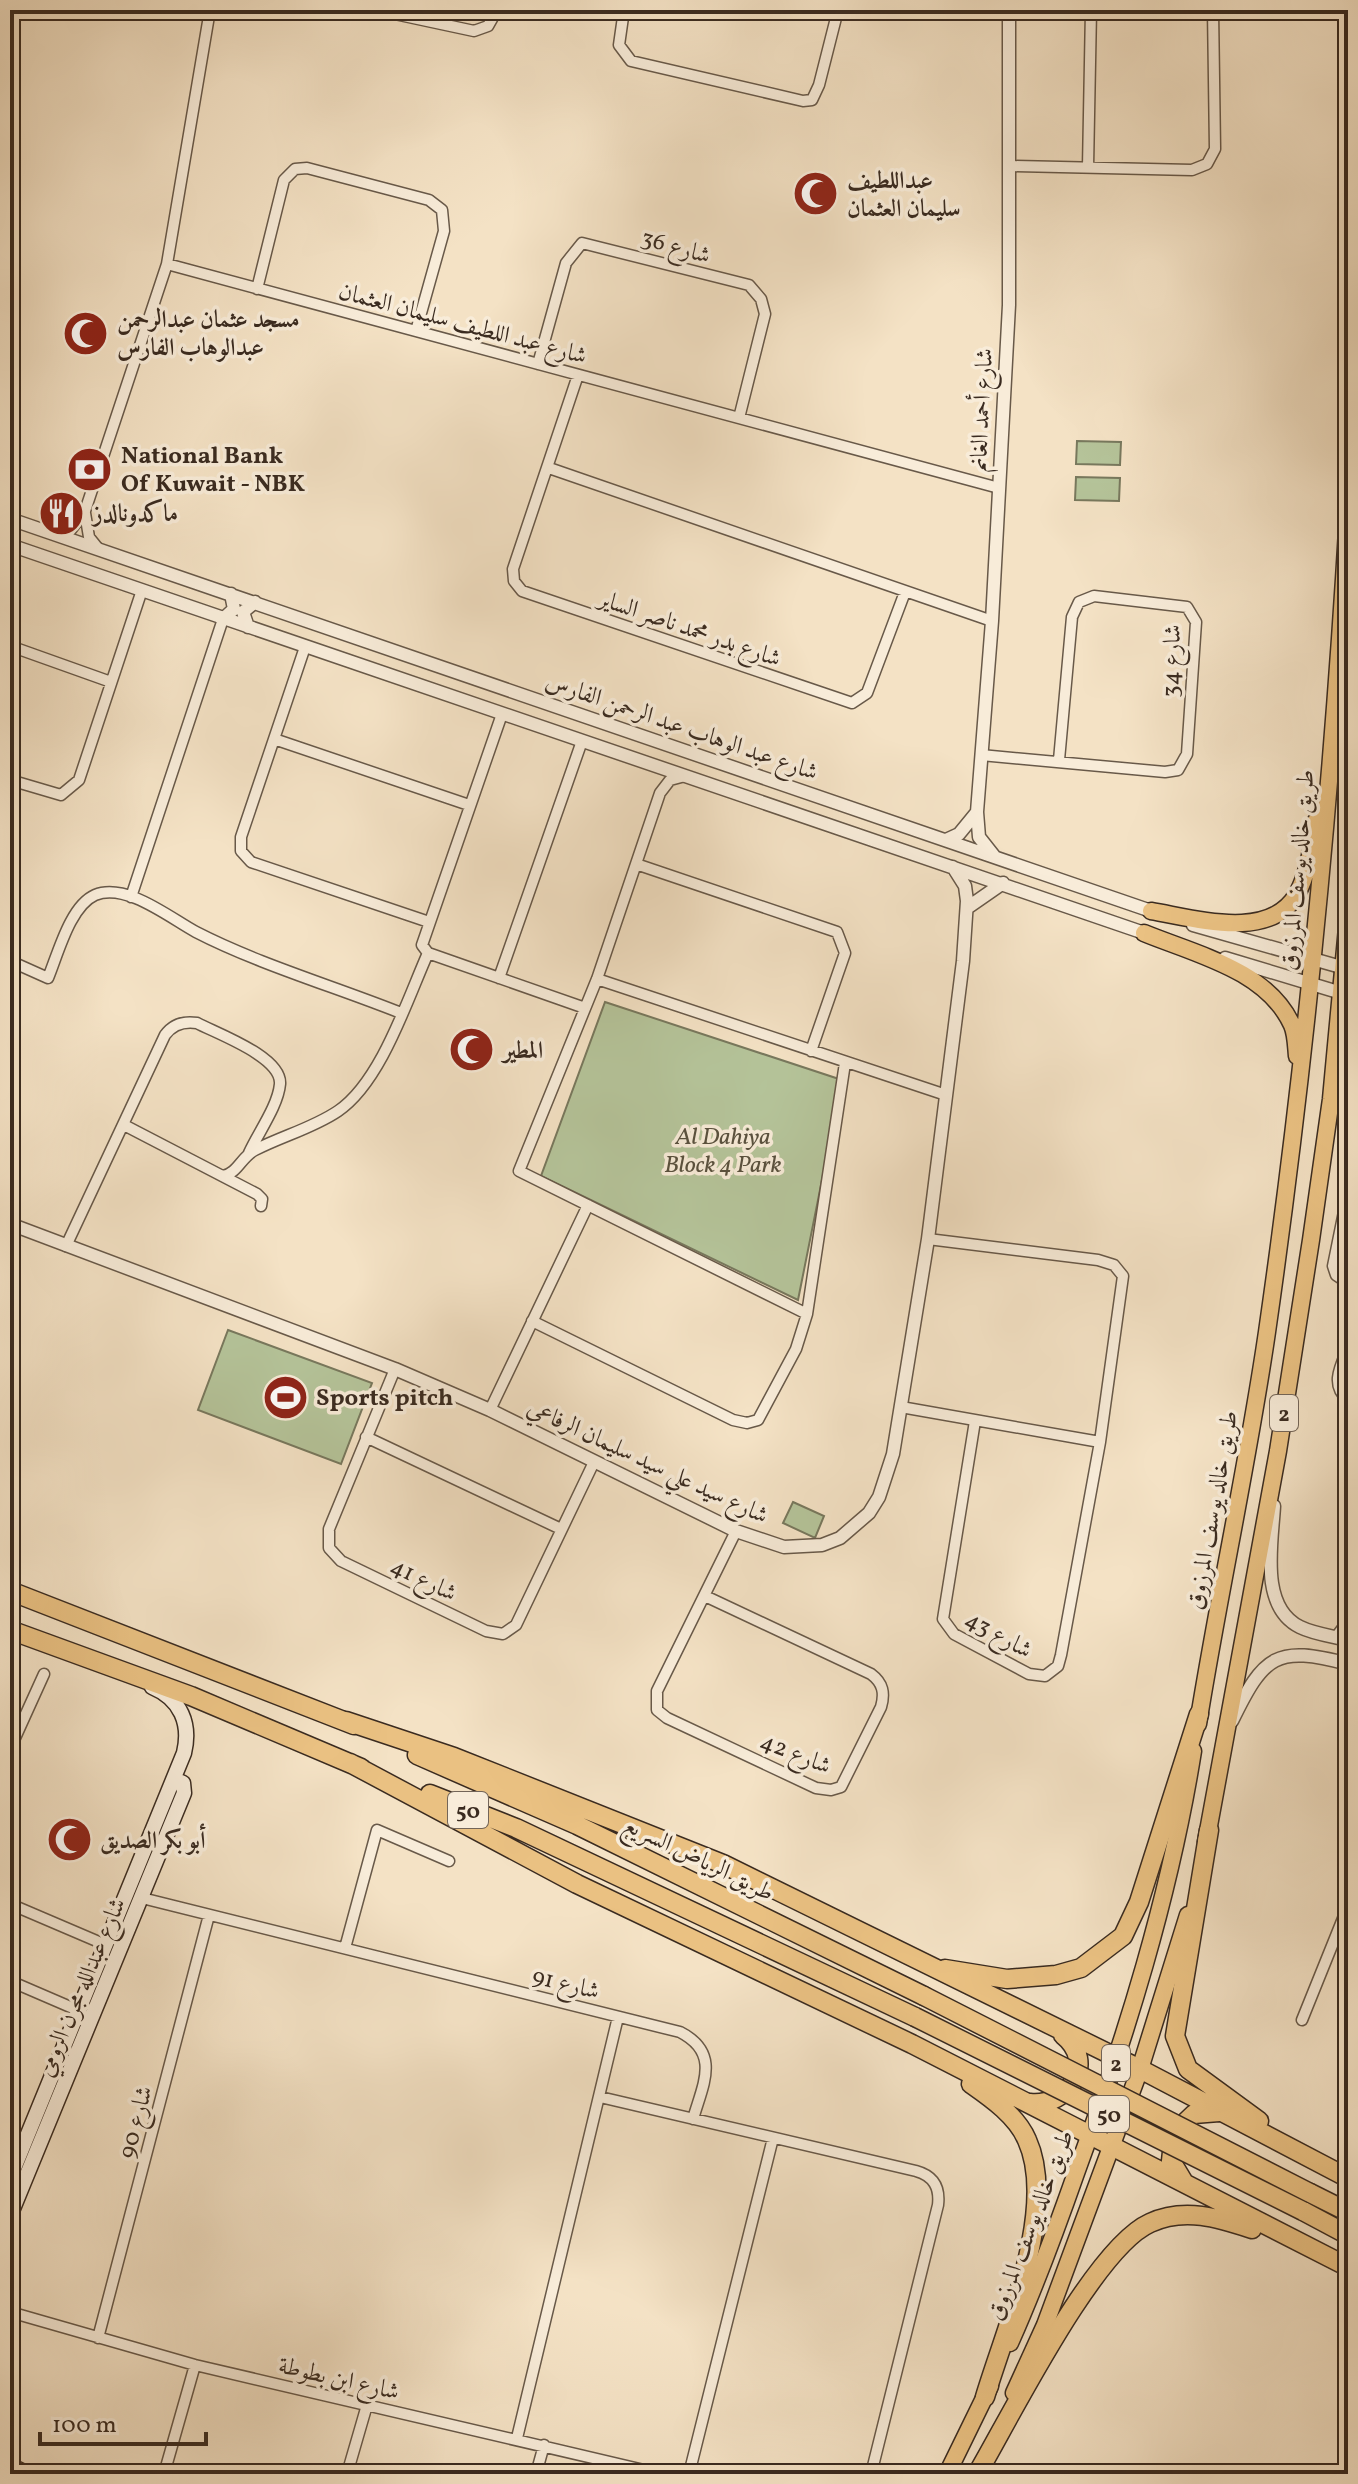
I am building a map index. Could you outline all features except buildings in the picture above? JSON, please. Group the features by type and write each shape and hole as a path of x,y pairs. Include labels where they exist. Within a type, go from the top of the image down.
{"highway":[{"name":"طريق الرياض السريع","path":"10,1591 346,1721 577,1825 924,1996 1306,2202 1348,2235"},
{"name":"طريق الرياض السريع","path":"10,1630 250,1719 350,1763 516,1828 1306,2202 1348,2212"},
{"path":"925,1966 1007,1979 1056,1975 1081,1968 1123,1936 1139,1902 1199,1714"},
{"path":"346,1721 454,1757 723,1864 1056,2031 1140,2069 1348,2178"},
{"path":"350,1763 577,1884 912,2044 1348,2267"},
{"path":"1209,1830 1177,2019 1175,2036 1180,2055 1188,2069 1205,2084 1317,2161"},
{"path":"1027,2103 1044,2104 1059,2099 1072,2088 1078,2072 1073,2048 1056,2031"},
{"path":"912,2044 1010,2115 1027,2138 1035,2165 1040,2191 1037,2223 985,2397"},
{"path":"1187,2184 1171,2161 1174,2133 1194,2114 1222,2113"},
{"path":"976,2474 1084,2292 1109,2255 1131,2234 1151,2222 1197,2214 1228,2221 1315,2252"}],"main road":[{"name":"طريق خالد يوسف المرزوق","path":"947,2474 1032,2294 1090,2136 1117,2058 1149,1948 1190,1773 1266,1334 1300,1083 1337,701 1348,514"},
{"path":"1151,911 1234,924 1279,913 1297,895 1309,860 1337,701"},
{"name":"طريق خالد يوسف المرزوق","path":"976,2474 1045,2325 1112,2147 1183,1933 1209,1830 1278,1451 1331,1099 1344,995 1348,917"},
{"path":"1144,933 1253,979 1275,998 1293,1027 1300,1083"},
{"path":"1331,1099 1348,1059"},
{"name":"شارع عبدالله مجرن الرومي","path":"10,2216 86,2014 106,1945 174,1779 189,1734 185,1718 158,1689 97,1662"},
{"name":"شارع عبدالله مجرن الرومي","path":"10,2178 142,1898 184,1793 183,1783 174,1779"},
{"path":"10,2465 28,2474"}],"street":[{"path":"58,535 70,531 85,511 167,264 210,10"},
{"path":"376,10 474,31 488,26 497,10"},
{"path":"624,10 619,45 621,53 631,61 803,101 812,100 819,85 838,10"},
{"path":"989,10 1009,12"},
{"path":"1088,167 1091,10"},
{"path":"1011,166 1192,170 1207,164 1215,149 1213,10"},
{"name":"شارع أحمد الغانم","path":"994,856 979,837 977,812 992,621 1009,305 1009,12"},
{"path":"257,289 282,188 289,173 307,168 429,200 437,204 445,216 416,331"},
{"name":"شارع 36","path":"538,364 566,263 570,253 582,243 749,285 761,299 765,314 739,418"},
{"name":"شارع عبد اللطيف سليمان العثمان","path":"167,264 999,488"},
{"name":"شارع بدر محمد ناصر الساير","path":"578,375 513,569 514,581 522,591 841,703 858,701 867,693 905,592"},
{"path":"549,468 992,621"},
{"path":"85,511 89,537 97,547"},
{"name":"شارع عبد الوهاب عبد الرحمن الفارس","path":"10,519 1091,891 1313,961 1345,968"},
{"name":"شارع عبد الوهاب عبد الرحمن الفارس","path":"10,545 1144,933 1344,995"},
{"path":"10,780 55,794 72,789 79,780 142,590"},
{"path":"131,897 223,619 234,609 231,594"},
{"name":"شارع 34","path":"981,755 1165,772 1178,770 1187,754 1196,622 1187,607 1094,596 1079,602 1072,617 1059,760"},
{"path":"248,627 243,612 255,602"},
{"path":"10,646 111,682"},
{"path":"305,647 241,837 244,855 251,862 429,922"},
{"path":"502,714 422,945 428,953 585,1008"},
{"path":"499,978 582,741 593,734 590,717"},
{"path":"615,751 608,744 608,734 621,727"},
{"path":"274,739 469,805"},
{"path":"652,764 659,777 660,793"},
{"path":"686,776 670,780 660,793 597,979 519,1171 807,1314"},
{"path":"946,840 959,834 977,812"},
{"path":"636,864 837,932 845,953 811,1051"},
{"name":"شارع سيد علي سيد سليمان الرفاعي","path":"10,1224 395,1369 490,1410 736,1531 784,1547 822,1545 856,1527 879,1497 893,1454 928,1239 967,908 965,886 953,867"},
{"path":"1061,903 1069,897 1068,882"},
{"path":"967,908 1003,883"},
{"path":"1083,911 1083,896 1091,891"},
{"path":"10,962 48,978 81,904 97,894 131,897 199,934 401,1013"},
{"path":"249,1153 342,1109 372,1073 428,953"},
{"path":"597,979 946,1095"},
{"path":"66,1246 165,1035 182,1023 197,1023 266,1058 280,1079 276,1097 249,1153 233,1172 223,1176"},
{"path":"532,1321 733,1420 752,1423 763,1414 796,1349 807,1314 845,1063"},
{"path":"124,1125 261,1196 261,1206"},
{"path":"1348,1192 1333,1266 1336,1275 1348,1283"},
{"path":"490,1410 588,1205"},
{"name":"شارع 43","path":"928,1239 1098,1260 1118,1268 1124,1286 1100,1442 1061,1655 1053,1672 1039,1677 954,1634 943,1619 975,1421"},
{"path":"1348,1348 1337,1382 1339,1392 1348,1400"},
{"name":"شارع 41","path":"395,1369 329,1529 329,1548 341,1561 486,1631 503,1634 516,1625 594,1462"},
{"path":"901,1407 1100,1442"},
{"path":"366,1437 561,1529"},
{"path":"1278,1451 1272,1582 1278,1604 1287,1618 1299,1627 1342,1638 1348,1621"},
{"name":"شارع 42","path":"705,1596 871,1674 881,1684 884,1698 881,1707 841,1787 831,1790 816,1788 667,1718 657,1710 657,1691 736,1531"},
{"path":"1228,1731 1243,1698 1264,1667 1273,1660 1308,1654 1348,1664"},
{"path":"10,1749 44,1674"},
{"path":"345,1948 377,1830 449,1861"},
{"name":"شارع 91","path":"142,1898 680,2032 699,2043 706,2072 693,2119"},
{"path":"10,1904 106,1945"},
{"path":"1302,2020 1348,1906"},
{"name":"شارع 90","path":"98,2338 209,1915"},
{"path":"10,1981 86,2014"},
{"path":"517,2438 618,2017"},
{"path":"600,2097 925,2173 936,2184 938,2205 871,2474"},
{"path":"689,2474 773,2138"},
{"name":"شارع ابن بطوطة","path":"10,2312 195,2365 661,2474"},
{"path":"164,2474 195,2365"},
{"path":"347,2474 367,2405"},
{"path":"536,2474 544,2445"}],"green space":[{"path":"1077,441 1121,442 1120,465 1076,464"},
{"path":"1076,477 1120,478 1119,501 1075,500"},
{"name":"Al Dahiya Block 4 Park","path":"605,1002 842,1080 798,1300 541,1176"},
{"name":"Sports pitch","path":"228,1330 372,1383 341,1464 198,1410"},
{"path":"793,1502 824,1516 815,1538 783,1523"}],"place":[{"name":"عبداللطيف سليمان العثمان","path":"816,194"},
{"name":"مسجد عثمان عبدالرحمن عبدالوهاب الفارس","path":"86,333"},
{"name":"National Bank Of Kuwait - NBK","path":"90,469"},
{"name":"ماكدونالدز","path":"62,513"},
{"name":"المطير","path":"472,1050"},
{"name":"Sports pitch","path":"285,1397"},
{"name":"أبو بكر الصديق","path":"69,1840"}]}
